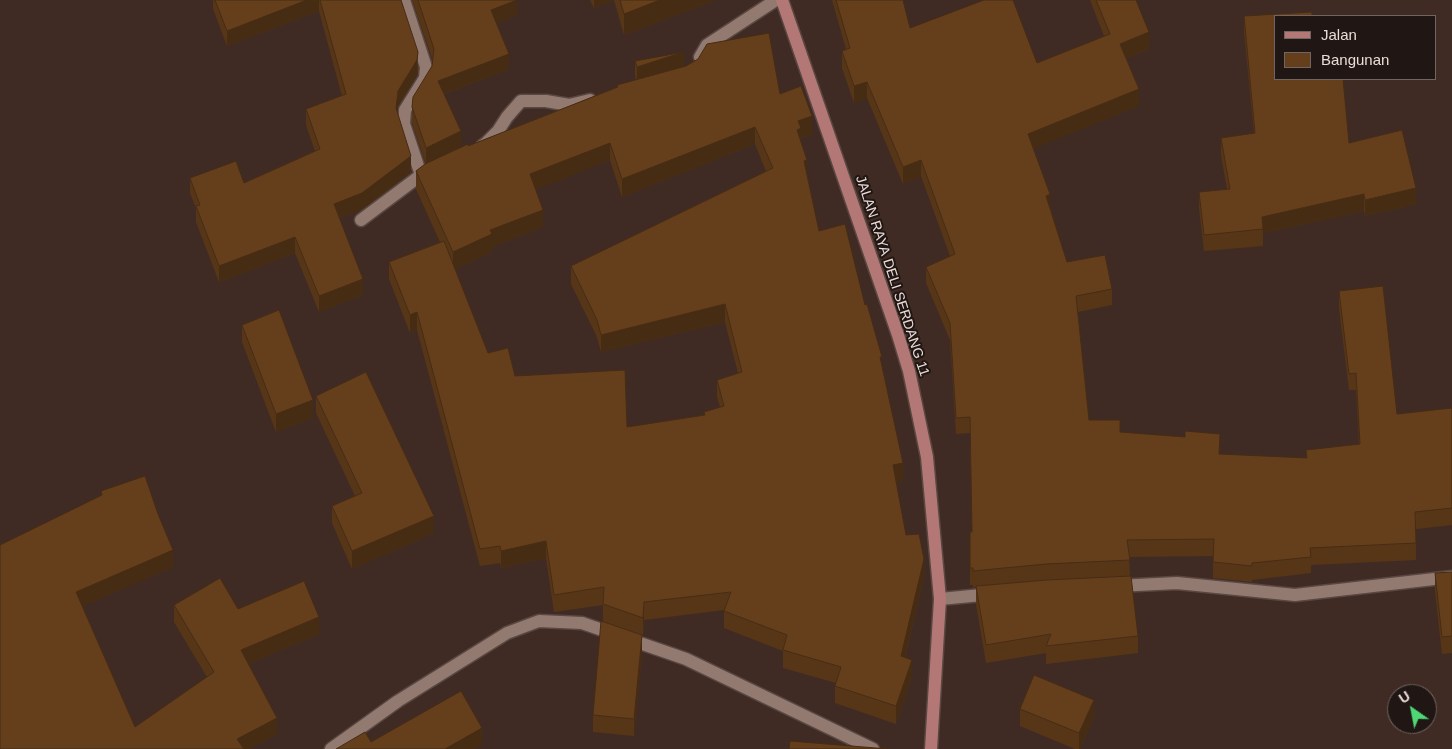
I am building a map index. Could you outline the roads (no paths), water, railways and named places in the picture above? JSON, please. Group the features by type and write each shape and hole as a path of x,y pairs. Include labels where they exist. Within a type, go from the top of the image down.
{"street":[{"path":"404,0 426,67 424,78 405,110 404,124 421,175"},
{"path":"693,70 706,45 776,0"},
{"name":"JALAN RAYA DELI SERDANG 11","path":"782,0 898,336 909,371 927,457 940,599 931,749"},
{"path":"470,151 486,143 498,132 507,117 521,101 546,101 569,105 607,97"},
{"path":"361,220 421,175 437,167"},
{"path":"1102,587 1177,584 1295,595 1452,577"},
{"path":"940,599 1007,593"},
{"path":"331,749 398,701 507,633 539,621 582,623 686,659 873,749"}]}
